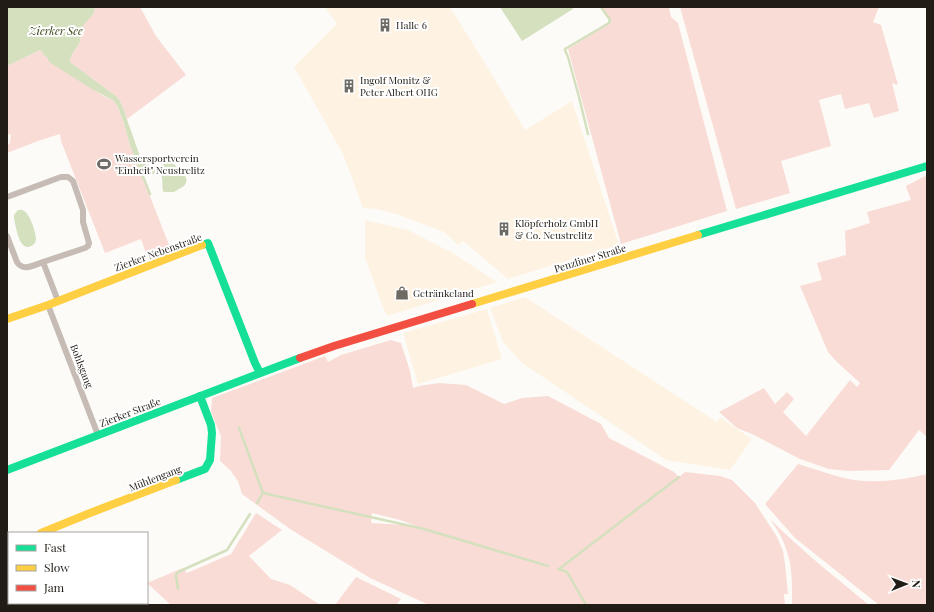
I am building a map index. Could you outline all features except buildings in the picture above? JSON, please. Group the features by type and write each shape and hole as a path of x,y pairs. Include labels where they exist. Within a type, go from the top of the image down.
{"main road":[{"name":"Penzliner Straße","path":"260,373 334,346 927,166"},
{"name":"Zierker Nebenstraße","path":"7,319 48,305 208,243 260,373"},
{"name":"Zierker Straße","path":"7,470 260,373"},
{"name":"Mühlengang","path":"43,532 205,469 210,460 212,429 200,396"}],"street":[{"path":"7,197 62,177 66,176 72,179 83,210 83,222 89,243 85,248 25,268 21,267 17,262 7,236"},
{"path":"43,262 58,301"},
{"name":"Bohlsgang","path":"48,305 98,435"}],"shaded area":[{"path":"95,7 140,7 156,36 186,75 127,119 117,97 70,62 71,56 80,42 81,28 94,13"},
{"path":"325,7 450,7 525,130 572,101 619,245 508,279 463,241 459,245 444,232 399,215 377,209 363,208 343,154 294,67 337,24"},
{"path":"602,7 669,7 671,17 678,23 727,211 621,244 568,49 610,23 611,20"},
{"path":"680,7 879,7 873,22 881,25 898,85 892,83 899,111 874,118 869,103 845,109 841,94 819,100 831,146 781,161 790,193 736,209"},
{"name":"Wassersportverein \"Einheit\" Neustrelitz","path":"40,50 48,59 102,95 114,101 118,107 130,145 171,250 148,259 141,239 105,253 61,141 60,134 7,153 7,145 10,143 11,134 7,135 7,66"},
{"path":"927,175 927,437 919,430 889,470 848,471 829,469 800,459 752,434 737,428 719,412 764,388 775,404 787,392 794,399 783,412 806,436 850,380 857,387 860,383 828,352 800,286 822,280 817,263 846,255 845,231 870,223 867,212 911,200 906,186"},
{"path":"365,220 408,230 451,252 497,282 387,316 365,257"},
{"path":"525,297 717,422 720,417 752,439 730,470 666,460 522,363 503,342 490,308"},
{"path":"487,309 502,359 418,384 403,333"},
{"path":"391,340 401,343 410,371 413,388 439,383 466,385 504,404 522,398 548,396 601,424 609,438 674,472 679,477 685,472 720,476 732,480 755,503 777,537 783,551 788,594 784,594 785,605 429,605 370,578 290,529 242,494 238,481 230,470 220,461 221,436 211,412 212,398 325,356 328,362 341,355","holes":["372,513 400,520 421,528 405,525 371,523"]},
{"path":"798,464 840,477 863,481 909,478 927,474 927,605 879,605 795,538 765,504"},
{"path":"256,513 282,530 249,556 271,579 290,585 320,605 171,605 148,584 148,583 183,568 187,573 231,554"},
{"path":"770,519 831,574 869,605 792,605 792,577 790,563 785,545"},
{"path":"356,577 401,599 396,605 335,605"}],"water":[{"name":"Zierker See","path":"7,7 95,7 94,13 81,28 80,42 71,56 70,62 117,97 121,103 142,162 153,167 160,166 171,161 186,177 184,186 174,192 164,192 161,175 141,174 118,107 114,101 49,62 40,50 7,66"},
{"path":"500,7 572,7 573,9 522,41"},
{"path":"18,210 23,210 26,213 32,224 36,241 31,246 27,247 21,242 17,232 14,215"}],"waterway":[{"path":"588,134 565,49 609,23 610,20 601,7"},
{"path":"142,174 150,194"},
{"path":"239,428 263,493 424,529 548,566"},
{"path":"559,569 679,477"},
{"path":"257,503 263,493"},
{"path":"178,589 176,575 178,572 227,550 250,514"},
{"path":"559,569 567,572 586,605"}],"traffic: fast":[{"path":"698,235 927,166"},
{"path":"202,245 208,243 260,373"},
{"path":"7,470 300,358"},
{"path":"176,480 205,469 210,460 212,433 211,425 200,396"}],"traffic: slow":[{"path":"472,304 698,235"},
{"path":"7,319 48,305 202,245"},
{"path":"43,532 176,480"}],"traffic: jam":[{"path":"300,358 334,346 472,304"}],"place":[{"name":"Halle 6","path":"385,25"},
{"name":"Ingolf Monitz & Peter Albert OHG","path":"349,86"},
{"name":"Wassersportverein \"Einheit\" Neustrelitz","path":"104,164"},
{"name":"Klöpferholz GmbH & Co. Neustrelitz","path":"504,229"},
{"name":"Getränkeland","path":"402,293"}]}
